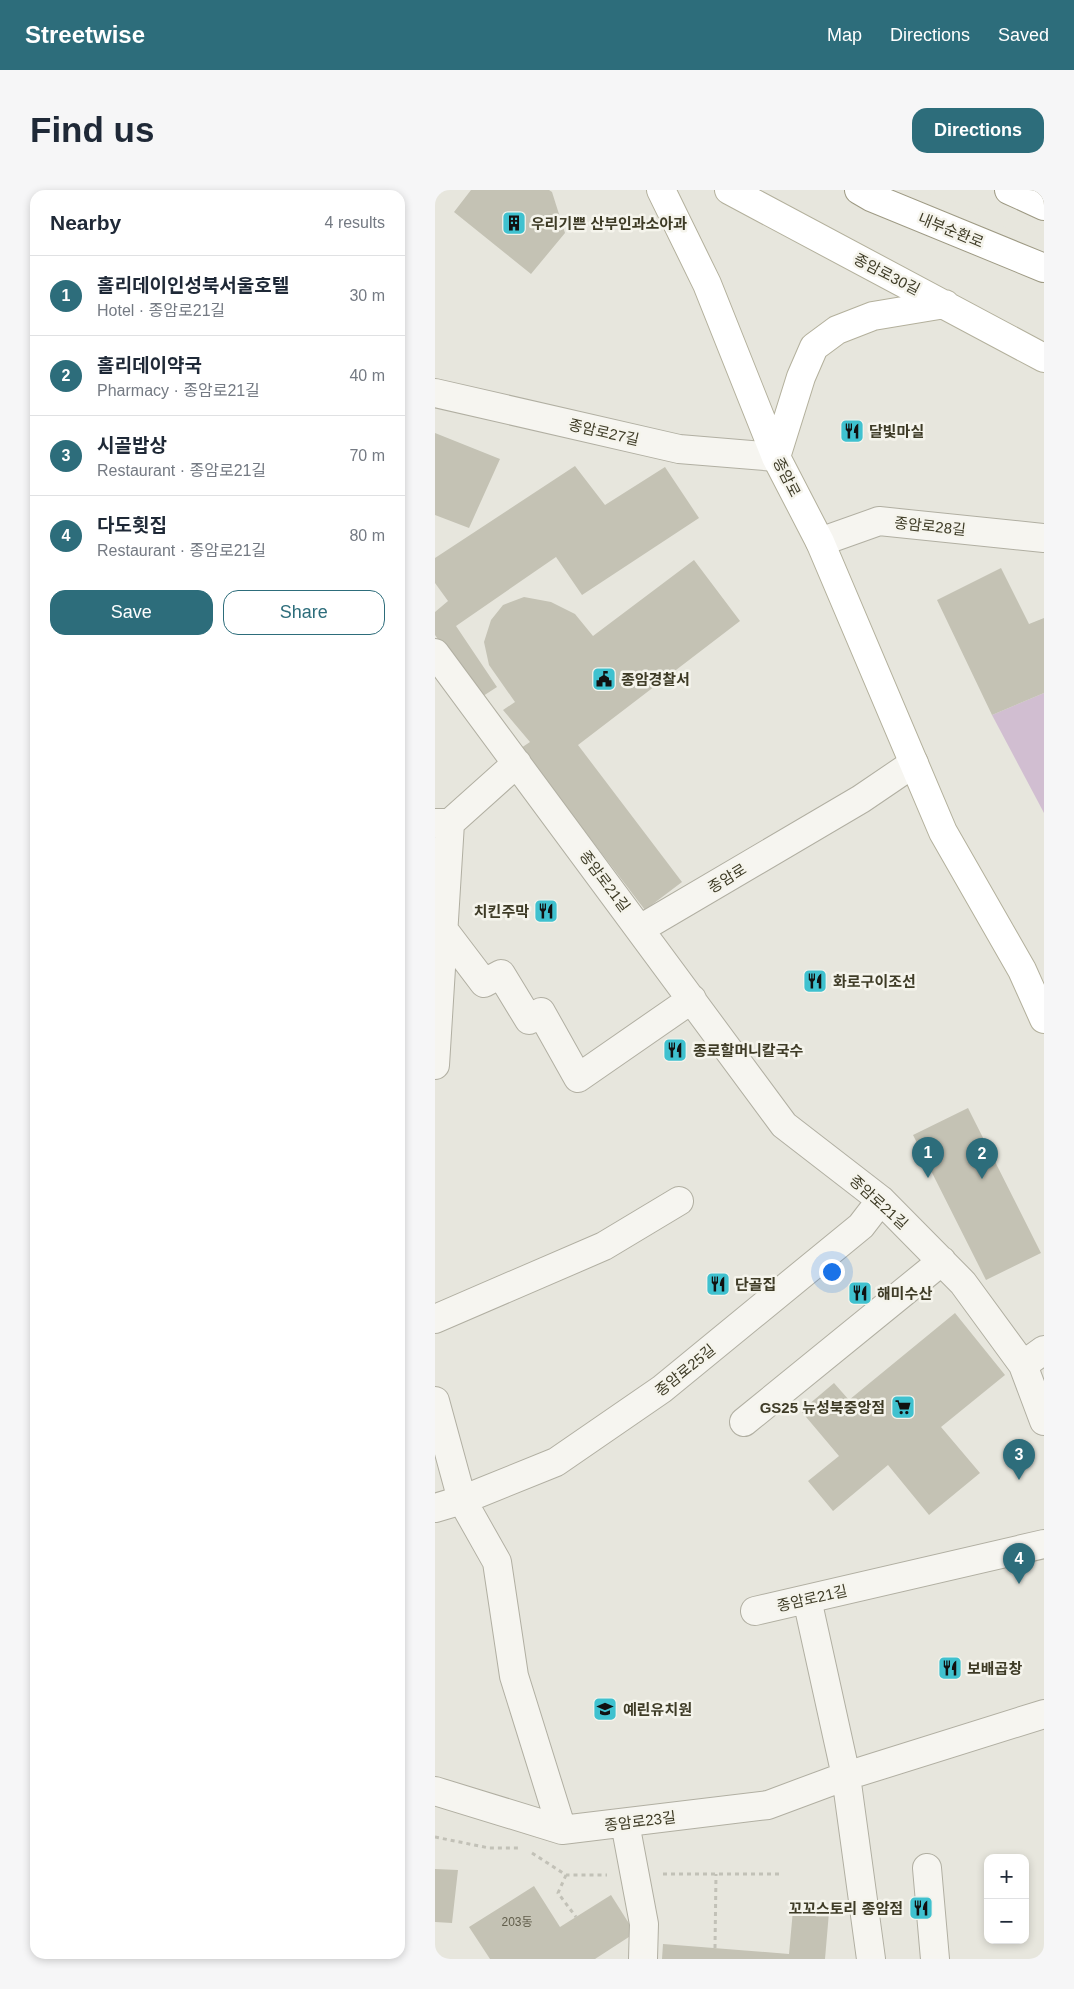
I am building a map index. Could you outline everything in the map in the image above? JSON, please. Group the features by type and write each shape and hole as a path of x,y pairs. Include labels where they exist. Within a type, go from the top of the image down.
{"main road":[{"name":"종암로","path":"661,190 707,284 776,456 820,542 943,832 1022,970 1044,1019"},
{"name":"종암로30길","path":"729,190 1044,358"},
{"name":"내부순환로","path":"859,190 871,197 1044,268"},
{"path":"1009,190 1044,206"},
{"path":"776,456 801,376 814,347 837,330 873,316 945,304"}],"street":[{"name":"종암로27길","path":"435,393 679,449 776,456"},
{"name":"종암로28길","path":"820,542 879,521 1044,538"},
{"name":"종암로21길","path":"435,653 784,1125 881,1200 1034,1357 1044,1421"},
{"path":"435,1066 443,929 443,823 517,763"},
{"name":"종암로","path":"640,929 861,799 915,763"},
{"path":"443,929 484,983 501,974 529,1020 541,1012 578,1078 692,999"},
{"name":"종암로25길","path":"435,1508 462,1500 556,1462 662,1389 861,1226 881,1200"},
{"path":"435,1319 604,1246 679,1201"},
{"path":"744,1422 942,1261"},
{"path":"435,1401 462,1500 497,1562 514,1676 562,1830"},
{"name":"종암로21길","path":"755,1611 1044,1544"},
{"path":"807,1599 846,1776 871,1959"},
{"name":"종암로23길","path":"435,1791 562,1830 768,1805 846,1776 1044,1714"},
{"path":"625,1823 644,1924 643,1959"},
{"path":"927,1868 935,1959"}],"path":[{"path":"565,1874 558,1893 576,1917"},
{"path":"715,1948 716,1874"}],"shaded area":[{"path":"1044,693 1044,813 992,715"}],"pier":[{"path":"891,190 916,190 1044,229 1044,239 893,193"}],"building":[{"name":"우리기쁜 산부인과소아과","path":"471,190 549,190 552,192 565,233 531,274 454,212"},
{"path":"435,433 500,459 469,528 435,515"},
{"path":"575,466 605,505 665,467 699,518 582,595 556,557 456,626 497,687 480,698 435,635 435,612 448,601 435,583 435,558"},
{"path":"694,560 740,621 578,745 682,882 645,910 521,748 530,742 503,710 515,702 489,665 484,642 491,620 503,605 524,597 551,602 575,614 593,636"},
{"path":"1001,568 1029,624 1044,618 1044,693 992,715 937,600"},
{"path":"968,1108 1041,1253 986,1280 913,1135"},
{"path":"955,1313 1005,1375 941,1427 980,1473 929,1515 888,1465 833,1511 808,1481 839,1456 801,1411 834,1383 849,1400"},
{"path":"435,1869 458,1870 452,1923 435,1922"},
{"path":"534,1886 560,1927 611,1895 635,1933 595,1959 490,1959 469,1927"},
{"path":"793,1910 829,1912 825,1959 662,1959 663,1944 789,1954"}],"place":[{"name":"우리기쁜 산부인과소아과","path":"514,223"},
{"name":"달빛마실","path":"852,431"},
{"name":"종암경찰서","path":"604,679"},
{"name":"치킨주막","path":"546,911"},
{"name":"화로구이조선","path":"815,981"},
{"name":"종로할머니칼국수","path":"675,1050"},
{"name":"홀리데이인성북서울호텔","path":"928,1178"},
{"name":"홀리데이약국","path":"982,1179"},
{"name":"단골집","path":"718,1284"},
{"name":"해미수산","path":"860,1293"},
{"name":"GS25 뉴성북중앙점","path":"903,1407"},
{"name":"시골밥상","path":"1019,1480"},
{"name":"다도횟집","path":"1019,1584"},
{"name":"보배곱창","path":"950,1668"},
{"name":"예린유치원","path":"605,1709"},
{"name":"꼬꼬스토리 종암점","path":"921,1908"}]}
